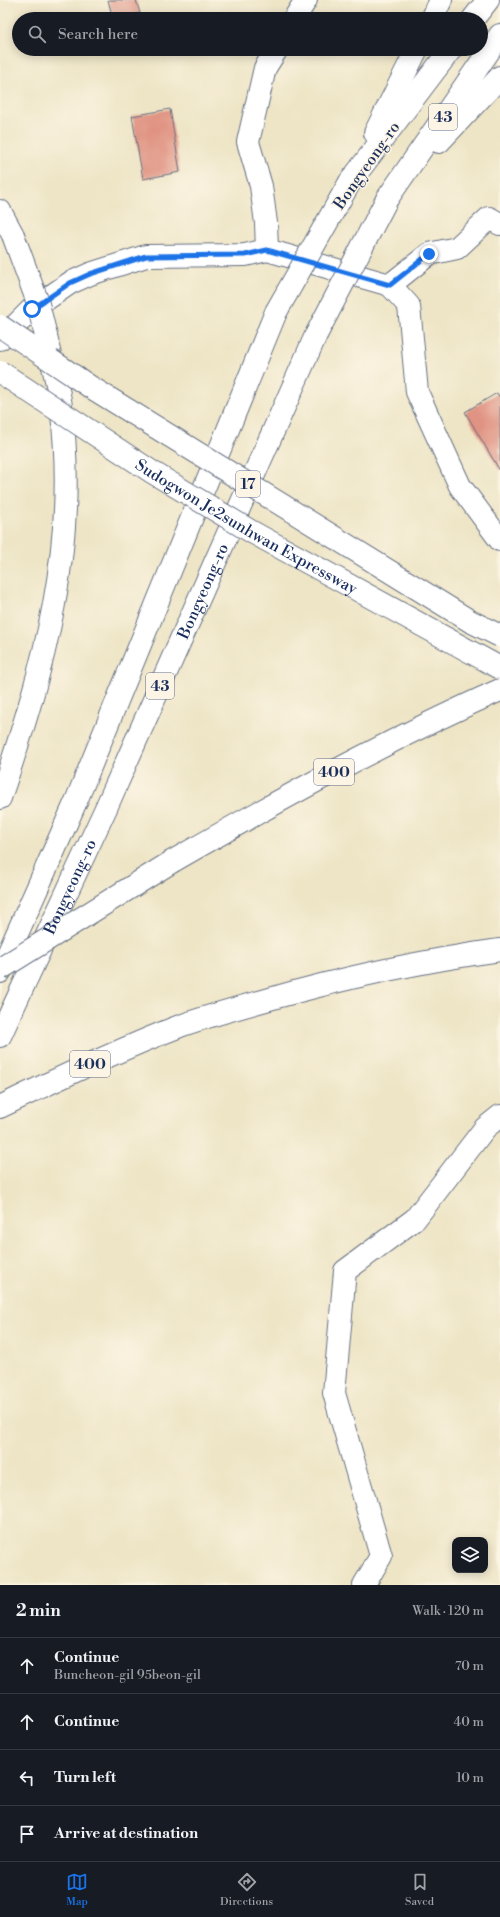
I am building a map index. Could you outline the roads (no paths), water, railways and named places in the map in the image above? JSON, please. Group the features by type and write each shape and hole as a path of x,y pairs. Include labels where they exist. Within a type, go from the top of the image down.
{"main road":[{"path":"298,12 306,0"},
{"path":"435,12 441,0"},
{"path":"479,12 488,0"},
{"name":"Bongyeong-ro","path":"488,52 500,35"},
{"path":"267,250 266,223 261,186 248,142 265,68 272,56"},
{"path":"350,182 413,56"},
{"name":"Bongyeong-ro","path":"0,972 77,798 276,312 350,182 446,56"},
{"name":"Bongyeong-ro","path":"0,1036 106,808 316,335 387,199 486,56"},
{"path":"387,199 500,77"},
{"path":"0,211 13,235 37,300 48,344 61,406 65,499 64,542 58,589 45,651 26,720 0,798"},
{"path":"390,285 429,254 457,248 489,218 500,224"},
{"path":"0,339 32,309 70,283 90,274 146,256 245,255 267,250 390,285 409,306 416,392 460,486 500,540"},
{"name":"Sudogwon Je2sunhwan Expressway","path":"0,326 89,386 464,617 500,636"},
{"name":"Sudogwon Je2sunhwan Expressway","path":"0,372 152,472 252,532 500,668"},
{"name":"400","path":"0,969 173,862 245,820 447,713 500,690"},
{"name":"400","path":"0,1106 120,1051 181,1026 298,991 360,976 432,961 500,950"},
{"path":"364,1585 381,1556 334,1393 345,1272 415,1219 485,1128 500,1116"}]}
